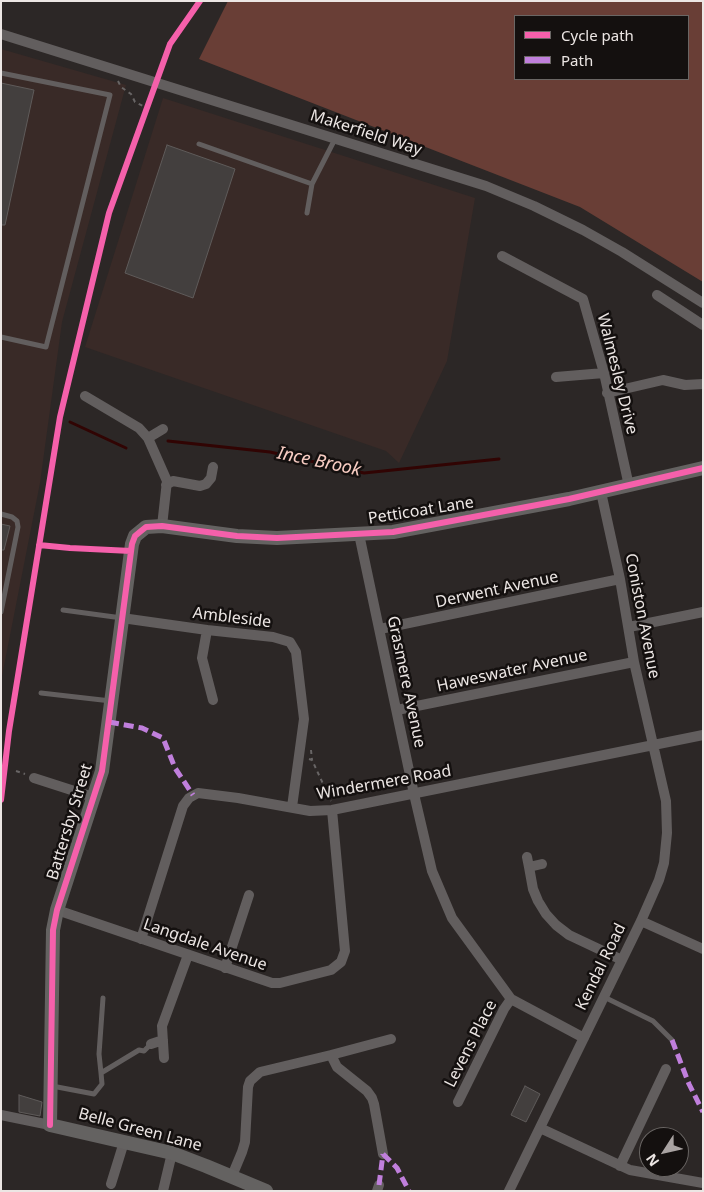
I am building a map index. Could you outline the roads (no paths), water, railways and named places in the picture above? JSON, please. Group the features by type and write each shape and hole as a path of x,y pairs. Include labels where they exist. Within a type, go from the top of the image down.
{"street":[{"name":"Makerfield Way","path":"1,34 486,186 534,206 583,230 703,303"},
{"name":"Walmesley Drive","path":"502,256 582,299 604,373 629,486"},
{"path":"657,295 703,325"},
{"path":"556,378 604,373"},
{"path":"607,393 663,380 685,385 703,384"},
{"path":"85,396 140,428 148,438 167,481 162,526"},
{"path":"148,438 163,429"},
{"path":"166,485 173,481 200,486 206,484 211,478 213,467"},
{"name":"Petticoat Lane","path":"141,530 152,526 162,526 237,536 277,538 393,532 601,492 703,468"},
{"name":"Coniston Avenue","path":"601,492 620,579 634,662 654,745"},
{"name":"Battersby Street","path":"50,1126 53,930 57,910 102,771 132,544 135,536 141,530"},
{"name":"Grasmere Avenue","path":"360,534 414,794 432,871 452,918 511,999 584,1038"},
{"name":"Derwent Avenue","path":"380,629 620,579"},
{"path":"629,627 703,612"},
{"name":"Ambleside","path":"122,618 272,637 290,642 296,652 304,719 292,807"},
{"path":"207,630 202,658 213,700"},
{"name":"Haweswater Avenue","path":"397,710 634,662"},
{"name":"Windermere Road","path":"141,939 183,806 189,798 198,793 310,811 332,810 703,735"},
{"name":"Kendal Road","path":"509,1191 641,921 659,880 664,863 666,801 654,745"},
{"name":"Battersby Street","path":"34,778 93,797"},
{"name":"Langdale Avenue","path":"57,910 265,982 280,983 331,970 341,962 345,951 332,810"},
{"path":"542,864 528,862 533,888 546,914 569,935 622,960"},
{"path":"225,968 249,895"},
{"path":"641,921 703,949"},
{"path":"164,1058 162,1026 188,955"},
{"name":"Levens Place","path":"458,1102 504,1009 511,999"},
{"path":"232,1176 244,1142 248,1087 250,1081 260,1072 391,1039"},
{"path":"151,1044 163,1040"},
{"path":"330,1055 337,1067 367,1091 372,1098 383,1154"},
{"path":"620,1166 666,1069"},
{"name":"Belle Green Lane","path":"1,1115 172,1153 266,1191"},
{"path":"540,1128 630,1170 703,1183"},
{"path":"111,1184 124,1142"},
{"path":"163,1191 172,1153"}],"lane":[{"path":"1,73 110,94 46,347 1,337"},
{"path":"306,213 312,184 335,138"},
{"path":"200,144 312,184"},
{"path":"1,514 12,517 18,527 1,612"},
{"path":"63,610 122,618"},
{"path":"41,692 112,701"},
{"path":"603,996 654,1021 672,1040"},
{"path":"50,1086 94,1094 102,1084 99,1054 103,998"},
{"path":"101,1073 139,1050 144,1050 151,1044"}],"waterway":[{"name":"Ince Brook","path":"70,422 126,448"},
{"name":"Ince Brook","path":"168,441 270,452 364,473 499,459"}]}
